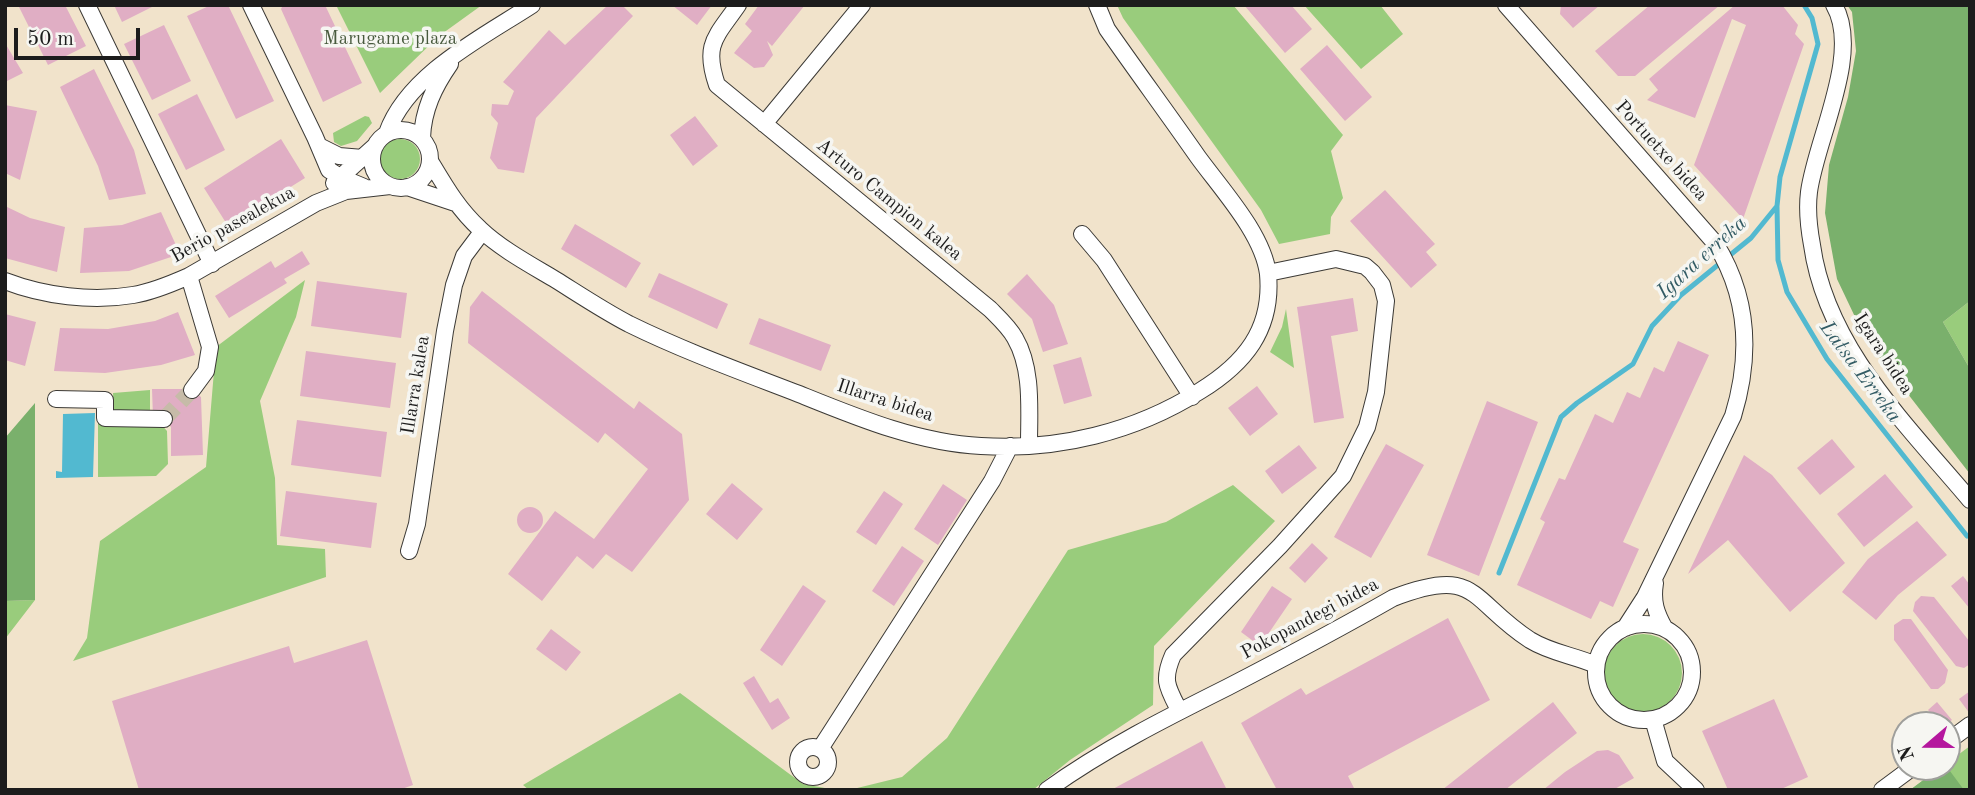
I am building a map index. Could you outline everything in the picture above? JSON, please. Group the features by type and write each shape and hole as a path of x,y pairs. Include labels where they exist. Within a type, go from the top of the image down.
{"street":[{"path":"87,5 212,264"},
{"path":"251,5 321,148 329,170 365,188"},
{"path":"321,148 339,156 368,153 387,133 391,122 414,88 431,72 533,5"},
{"name":"Arturo Campion kalea","path":"738,5 712,43 710,58 717,85 990,309 1003,323 1015,338 1028,376 1029,445"},
{"path":"764,124 862,5"},
{"name":"Illarra bidea","path":"430,161 455,203 482,232 626,322 715,363 875,423 957,444 1029,445 1100,435 1133,425 1192,397 1240,361 1255,341 1264,322 1268,273 1253,234 1107,29 1097,5"},
{"name":"Portuetxe bidea","path":"1506,5 1715,243 1732,274 1739,295 1745,332 1741,390 1711,465 1655,577 1625,628"},
{"name":"Igara bidea","path":"1834,5 1840,16 1844,50 1809,194 1812,246 1823,291 1844,339 1870,379 1970,500"},
{"path":"368,153 376,174 390,186 407,187 422,178 430,161 422,138 423,119 429,99 454,58"},
{"path":"387,133 405,130 422,138"},
{"name":"Berio pasealekua","path":"316,203 340,177 368,153"},
{"name":"Berio pasealekua","path":"5,281 51,294 133,295 167,286 189,276 316,203 346,191 390,186"},
{"name":"Illarra bidea","path":"407,187 455,203"},
{"name":"Illarra kalea","path":"408,551 416,524 454,285 464,256 482,232"},
{"path":"1082,234 1104,260 1192,397"},
{"path":"1179,710 1168,689 1165,674 1173,655 1280,546 1343,476 1367,427 1376,392 1386,301 1382,285 1372,272 1365,266 1336,259 1268,273"},
{"path":"189,276 210,347 206,371 192,390"},
{"path":"56,399 105,400 105,418 164,419"},
{"path":"820,748 992,481 1010,446"},
{"name":"Portuetxe bidea","path":"1655,577 1653,597 1656,612 1665,629"},
{"name":"Pokopandegi bidea","path":"1048,790 1088,761 1179,710 1393,598 1419,588 1442,583 1461,586 1479,596 1528,638 1549,651 1573,655 1596,665"},
{"path":"1639,624 1665,629 1677,638 1686,650 1691,664 1687,693 1679,705 1667,714 1640,720 1627,717 1606,702 1599,691 1596,665 1601,649 1612,636 1625,628 1639,624"},
{"path":"1653,719 1665,761 1696,790"}],"green space":[{"name":"Marugame plaza","path":"336,5 482,5 439,36 380,93"},
{"path":"1117,5 1233,5 1343,135 1331,151 1343,198 1331,217 1330,234 1279,244 1261,210 1123,18"},
{"path":"1304,5 1380,5 1403,34 1361,69"},
{"path":"1847,5 1970,5 1970,301 1943,322 1970,369 1970,474 1866,340 1837,279 1825,213 1829,165 1848,97 1856,51 1852,12"},
{"path":"365,116 369,117 372,123 357,141 341,146 334,142 333,133"},
{"path":"400,139 408,140 414,145 419,151 419,167 414,173 408,178 400,179 392,178 386,173 381,167 380,159 381,151 386,145 392,140"},
{"path":"305,280 296,317 260,401 275,478 277,545 325,549 326,577 73,661 87,638 100,541 206,467 216,347"},
{"path":"1970,301 1970,369 1943,322"},
{"path":"1286,309 1294,368 1270,352 1282,327"},
{"path":"150,390 150,416 114,415 113,393"},
{"path":"35,403 35,600 5,601 5,438"},
{"path":"98,421 158,421 167,431 168,464 156,476 98,477"},
{"path":"1233,485 1275,521 1154,646 1153,705 1070,760 1033,790 849,790 902,777 947,738 1068,550 1166,522"},
{"path":"35,600 5,639 5,601"},
{"path":"1643,634 1658,637 1671,645 1679,658 1682,673 1679,688 1671,701 1658,709 1643,712 1628,709 1615,701 1607,688 1604,673 1607,658 1615,645 1628,637"},
{"path":"680,693 803,784 836,790 529,790 523,785"},
{"path":"1970,746 1970,790 1910,790 1922,781 1961,781 1961,753"},
{"path":"1922,781 1957,781 1964,790 1910,790"}],"water":[{"path":"95,413 93,477 56,478 56,471 62,472 63,414"}],"building":[{"path":"18,5 65,5 86,46 48,65"},
{"path":"114,5 156,5 122,22"},
{"path":"211,5 228,5 274,101 236,119 187,16"},
{"path":"283,5 325,5 362,83 323,102 281,9"},
{"path":"608,5 622,5 633,16 536,118 524,173 498,169 490,158 498,123 491,115 492,104 508,105 514,91 503,82 549,30 565,45"},
{"path":"672,5 712,5 697,25"},
{"path":"759,5 805,5 772,46 767,41 773,55 764,67 754,68 734,53 752,31 745,24"},
{"path":"1244,5 1291,5 1312,29 1285,53"},
{"path":"1561,5 1600,5 1573,28 1560,14"},
{"path":"1650,5 1720,5 1635,76 1618,76 1595,51"},
{"path":"1735,5 1782,5 1798,25 1795,34 1804,44 1743,219 1694,165 1746,25 1732,19 1695,118 1647,100 1658,90 1649,79"},
{"path":"164,25 191,81 152,100 124,44"},
{"path":"5,43 23,73 5,82"},
{"path":"1327,45 1372,97 1345,121 1300,69"},
{"path":"94,69 134,150 146,194 109,200 98,166 60,87"},
{"path":"197,94 225,150 186,170 158,114"},
{"path":"5,105 37,111 20,180 5,173"},
{"path":"695,116 718,146 693,166 670,135"},
{"path":"281,139 305,178 228,226 204,188"},
{"path":"1385,190 1435,244 1426,252 1437,265 1411,288 1350,221"},
{"path":"5,206 30,218 65,227 57,272 5,258"},
{"path":"161,212 180,254 129,271 80,273 84,228 122,225"},
{"path":"575,224 641,263 626,288 561,249"},
{"path":"302,251 310,264 284,279 287,283 229,318 215,296 271,261 275,268"},
{"path":"659,273 728,304 717,329 648,297"},
{"path":"1027,274 1054,305 1068,344 1043,352 1032,319 1007,294"},
{"path":"317,281 407,293 401,338 311,326"},
{"path":"482,291 634,409 639,401 682,434 689,500 632,572 606,554 593,569 577,556 542,601 508,574 555,511 594,539 648,469 605,433 598,443 468,343 470,307"},
{"path":"1353,298 1358,331 1331,336 1344,418 1314,423 1297,307"},
{"path":"178,312 195,355 161,365 105,373 54,371 60,328 108,329 155,321"},
{"path":"5,314 36,322 25,366 5,360"},
{"path":"759,318 831,345 821,371 749,344"},
{"path":"1678,341 1709,355 1623,542 1639,549 1613,607 1600,601 1591,619 1517,585 1545,522 1540,519 1559,478 1565,480 1595,414 1613,423 1627,392 1640,398 1654,367 1664,372"},
{"path":"306,351 396,363 390,408 300,396"},
{"path":"1081,357 1092,396 1064,404 1053,365"},
{"path":"1257,386 1278,414 1250,436 1228,408"},
{"path":"152,389 190,389 201,397 203,455 171,456 171,427 163,418 153,417"},
{"path":"1487,401 1538,422 1479,576 1427,555"},
{"path":"297,420 387,432 381,477 291,465"},
{"path":"1832,439 1855,467 1820,495 1797,468"},
{"path":"1386,444 1424,465 1371,558 1334,537"},
{"path":"1299,445 1317,468 1282,494 1265,471"},
{"path":"1744,455 1772,475 1845,563 1790,612 1728,540 1688,574"},
{"path":"1885,474 1913,507 1864,547 1837,514"},
{"path":"732,483 763,509 737,540 706,514"},
{"path":"943,484 967,500 938,545 914,529"},
{"path":"286,491 377,503 371,548 280,536"},
{"path":"884,491 903,504 876,545 856,532"},
{"path":"530,507 539,511 543,520 539,529 530,533 521,529 517,520 521,511"},
{"path":"1917,521 1947,555 1898,595 1876,620 1842,592 1868,559"},
{"path":"1312,543 1328,558 1305,583 1289,568"},
{"path":"902,546 924,561 894,606 872,591"},
{"path":"1963,576 1970,585 1970,609 1951,586"},
{"path":"803,585 826,601 782,666 760,650"},
{"path":"1272,586 1292,599 1260,646 1241,632"},
{"path":"1921,596 1934,597 1970,642 1970,664 1964,668 1956,666 1913,611 1915,602"},
{"path":"1448,618 1490,700 1348,776 1355,790 1277,790 1241,723 1301,688 1306,695"},
{"path":"1903,619 1911,619 1948,670 1945,683 1938,689 1931,689 1894,640 1894,625"},
{"path":"551,629 581,652 566,671 536,649"},
{"path":"367,640 413,785 399,790 139,790 112,701 289,646 294,663"},
{"path":"754,676 770,703 778,698 790,718 772,730 743,683"},
{"path":"1970,691 1970,714 1959,699"},
{"path":"1774,699 1808,777 1779,790 1728,790 1702,731"},
{"path":"1553,702 1577,733 1505,790 1442,790"},
{"path":"1937,702 1944,711 1929,711"},
{"path":"1202,741 1227,790 1111,790"},
{"path":"1608,750 1619,755 1634,778 1613,790 1543,790 1597,751"}],"waterway":[{"name":"Latsa Erreka","path":"1804,5 1812,18 1818,44 1780,177 1777,206 1778,260 1787,292 1827,359 1967,536"},
{"name":"Igara erreka","path":"1499,573 1561,417 1633,364 1652,326 1681,295 1751,238 1777,206"}],"tunnel":[{"path":"164,419 192,390"}]}
